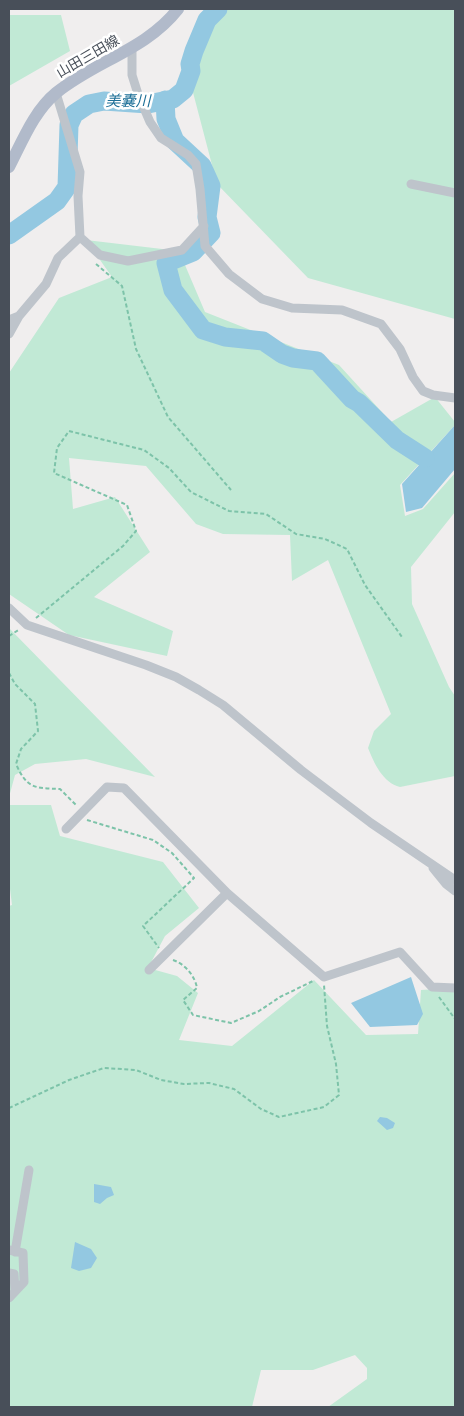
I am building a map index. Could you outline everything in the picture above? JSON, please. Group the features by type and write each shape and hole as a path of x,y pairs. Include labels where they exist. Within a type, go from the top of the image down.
{"main road":[{"name":"山田三田線","path":"9,166 41,108 56,93 87,72 132,49 155,33 178,9"}],"street":[{"path":"132,49 132,75 150,122 161,138 188,155 196,164 206,246 229,274 248,290 262,298 292,308 342,310 381,324 400,349 413,377 423,391 433,395 455,398"},
{"path":"56,93 80,172 78,196 80,237 100,255 128,261 182,250 204,226"},
{"path":"411,184 455,193"},
{"path":"9,334 19,316 46,284 58,258 80,237"},
{"path":"9,320 19,316"},
{"path":"9,608 27,625 146,665 176,677 200,690 223,705 324,788 371,823 455,880"},
{"path":"66,829 107,787 124,788 227,893 324,977 400,952 432,987 455,988"},
{"path":"429,862 446,884 455,891"},
{"path":"149,970 227,893"},
{"path":"12,1295 24,1282 23,1253 12,1251 29,1170"},
{"path":"9,1273 14,1274 12,1295"}],"path":[{"path":"96,264 122,286 136,349 168,417 231,490"},
{"path":"9,636 27,625 123,546 136,531 127,505 54,473 57,448 69,431 144,450 168,468 191,492 229,511 266,514 296,534 325,539 347,549 365,585 402,637"},
{"path":"432,987 455,1019"}],"green space":[{"path":"212,9 455,9 455,319 308,278 217,184 190,81 208,12"},
{"path":"9,15 61,15 70,51 9,86"},
{"path":"86,240 179,251 205,312 339,365 391,422 435,397 455,422 455,425 400,485 405,516 423,509 455,473 455,512 411,567 412,604 449,687 455,696 455,776 400,787 384,777 376,766 368,748 374,731 391,714 328,560 292,581 290,535 223,534 196,524 146,466 69,458 73,509 115,497 150,552 94,597 173,631 167,656 69,635 9,594 9,373 59,298 112,277"},
{"path":"9,628 155,777 86,759 35,764 15,775 9,797"},
{"path":"9,805 51,805 60,836 163,862 199,908 165,936 148,968 177,976 198,993 179,1040 232,1046 314,980 366,1035 418,1034 421,990 455,988 455,1407 328,1407 367,1379 367,1368 355,1355 313,1370 261,1370 252,1407 9,1407 9,906 12,905 9,881"}],"water":[{"path":"455,425 455,469 422,508 406,512 402,484"},
{"path":"411,977 423,1014 417,1025 370,1027 351,1003"},
{"path":"380,1117 387,1118 395,1123 393,1128 387,1130 377,1121"},
{"path":"94,1184 111,1187 114,1195 100,1204 94,1202"},
{"path":"75,1242 91,1249 97,1258 91,1268 79,1271 71,1268"}],"waterway":[{"name":"美嚢川","path":"9,235 57,201 67,187 69,125 74,114 89,104 104,101 148,104 173,99 184,90 191,71 190,64 194,51 207,20 218,9"},
{"path":"165,100 166,119 175,141 202,166 211,186 207,217 211,233 193,252 166,263 173,290 203,330 225,337 263,341 282,354 293,358 317,361 352,399 359,403 397,440 425,458"}]}
